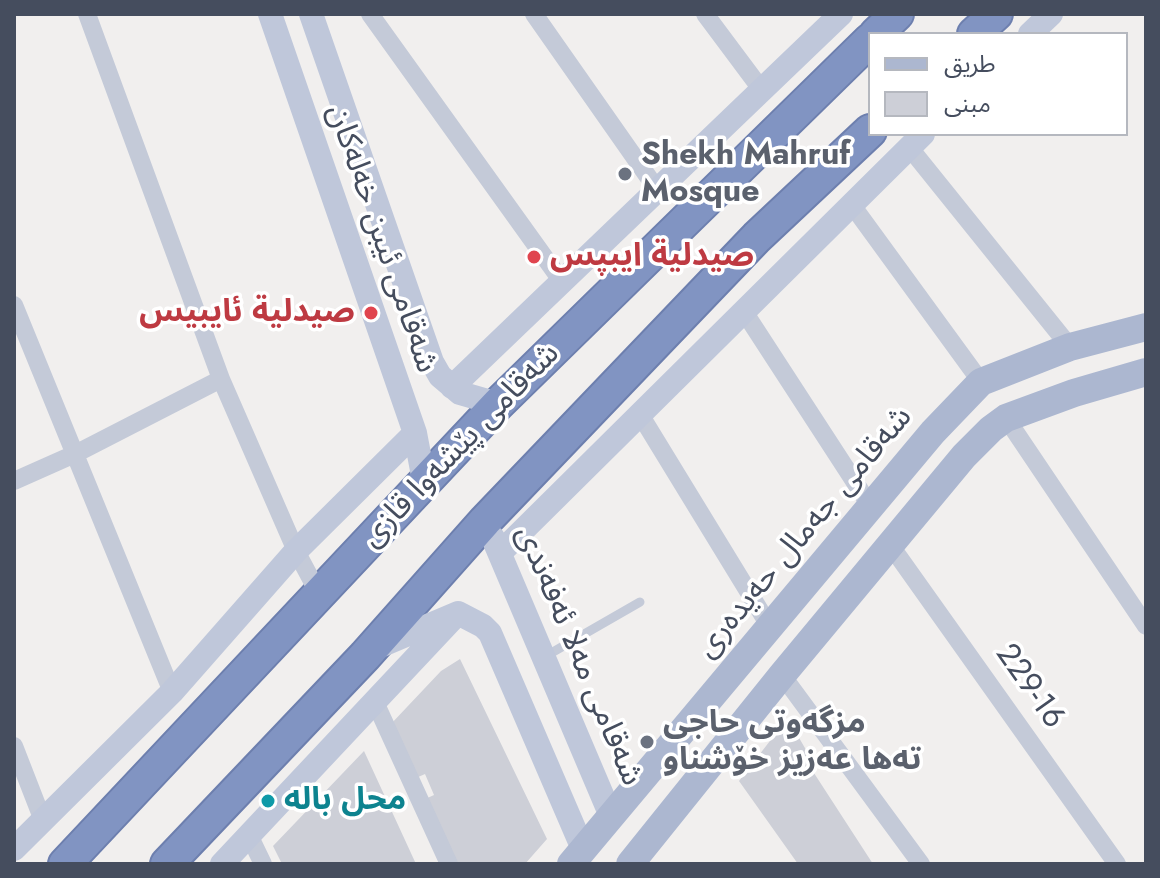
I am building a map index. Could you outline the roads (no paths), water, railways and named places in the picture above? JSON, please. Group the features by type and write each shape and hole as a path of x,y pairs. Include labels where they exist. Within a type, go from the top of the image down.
{"highway":[{"path":"878,32 897,14"},
{"path":"976,32 996,14"},
{"name":"شەقامی پێشەوا قازی","path":"65,864 425,486 498,404 868,42"},
{"path":"167,864 365,656 485,521 757,237 868,133"}],"main road":[{"name":"شەقامی جەمال حەیدەری","path":"577,856 607,805 770,627 981,382 1070,347 1146,327"},
{"path":"630,864 964,456 1006,418 1146,372"},
{"path":"817,572 846,599"}],"street":[{"path":"87,14 221,379 296,551 319,594"},
{"name":"شەقامی ئیبن خەلەکان","path":"270,14 415,433 425,486"},
{"name":"شەقامی ئیبن خەلەکان","path":"311,14 432,362 452,387 471,398 498,404"},
{"path":"370,14 563,283"},
{"path":"534,14 656,188"},
{"path":"705,14 761,89"},
{"path":"452,387 563,283 656,188 841,14"},
{"path":"1032,32 1051,14"},
{"path":"500,553 916,141 1070,347"},
{"path":"852,205 981,382"},
{"path":"14,305 172,692"},
{"path":"743,310 871,507"},
{"path":"14,481 77,453 221,379"},
{"path":"641,416 770,627"},
{"path":"1006,418 1146,626"},
{"path":"14,849 172,692 296,551 415,433"},
{"name":"شەقامی مەلا ئەفەندی","path":"485,521 607,805"},
{"name":"229-16","path":"891,546 1117,864"},
{"path":"365,656 419,627 458,613 476,620 490,633 566,812 577,856"},
{"path":"222,864 458,613"},
{"path":"782,675 921,864"},
{"path":"375,702 449,864"},
{"path":"14,746 42,818"},
{"path":"566,812 607,805"},
{"path":"249,835 263,864"}],"lane":[{"path":"544,657 640,602"}],"place":[{"name":"Shekh Mahruf Mosque","path":"625,174"},
{"name":"صيدلية ایبپس","path":"534,257"},
{"name":"صيدلية ئايبيس","path":"371,313"},
{"name":"مزگەوتی حاجی تەها عەزیز خۆشناو","path":"647,742"},
{"name":"محل باله","path":"268,801"}]}
